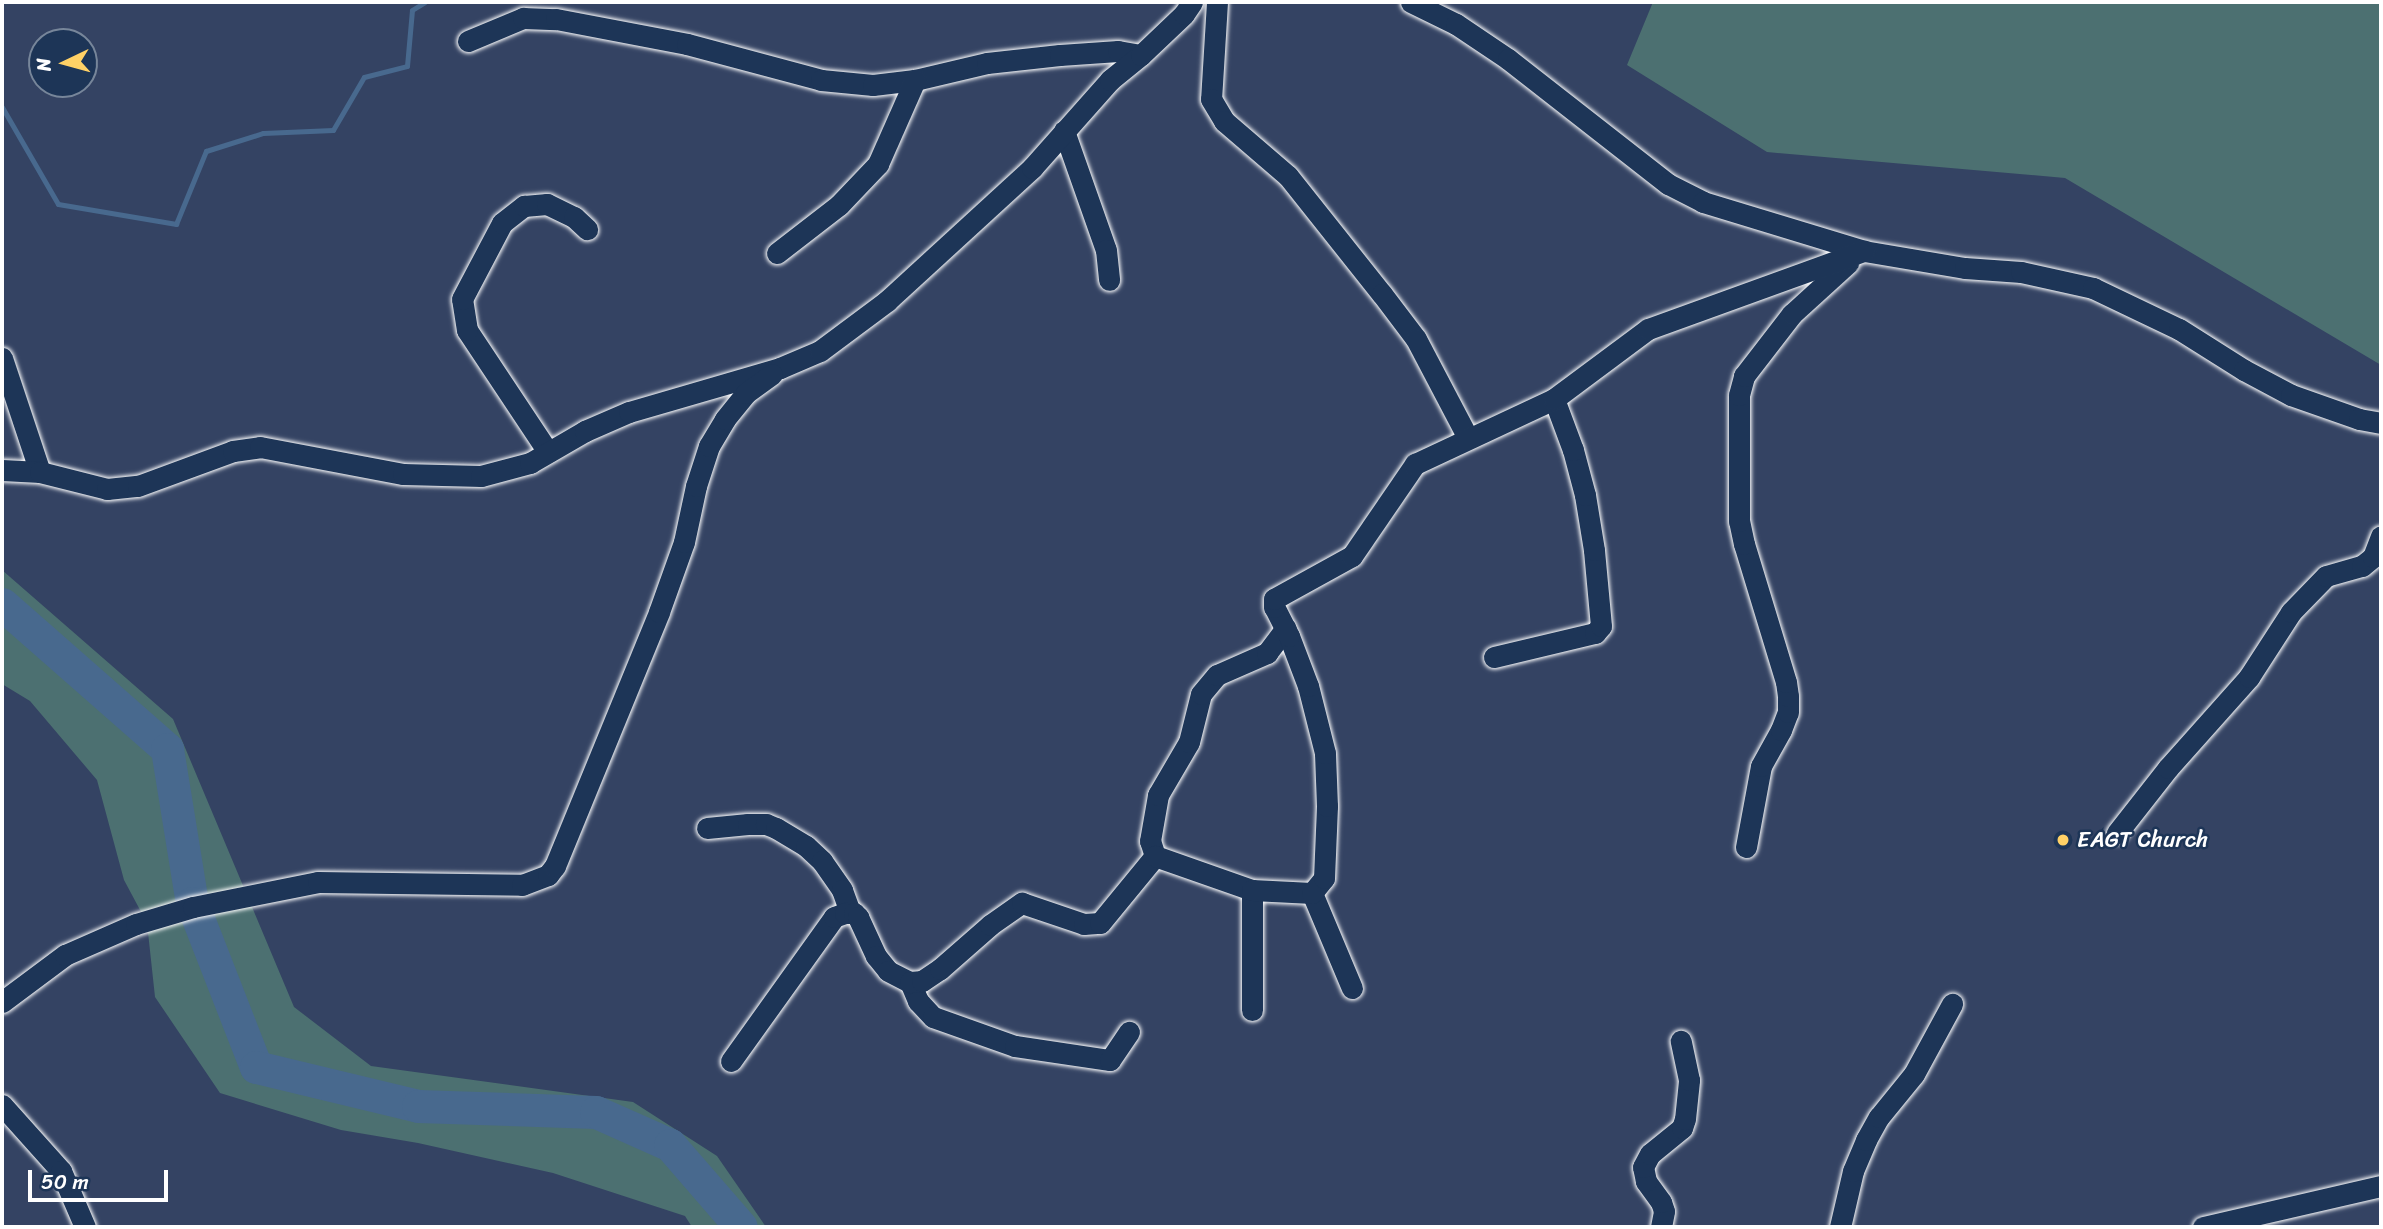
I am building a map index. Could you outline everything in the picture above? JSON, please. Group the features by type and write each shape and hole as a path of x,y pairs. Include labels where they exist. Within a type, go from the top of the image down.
{"street":[{"path":"2,470 40,472 107,489 138,486 233,451 260,447 403,474 481,476 507,471 629,412 780,368 820,351 887,302 1032,168 1110,80 1141,55 1184,14 1192,2"},
{"path":"1217,2 1211,99 1224,121 1288,176 1382,294 1416,339 1468,438"},
{"path":"1411,2 1455,24 1508,59 1668,184 1703,202 1864,251 1965,268 2021,272 2093,288 2179,330 2291,395 2359,419 2381,423"},
{"path":"468,41 523,18 556,19 687,44 821,80 873,85 915,80 987,63 1118,51 1141,55"},
{"path":"777,253 839,205 878,163 915,80"},
{"path":"1064,131 1106,250 1109,280"},
{"path":"548,452 467,330 462,299 502,223 524,206 547,204 574,217 587,229"},
{"path":"1312,893 1324,878 1327,806 1325,753 1308,687 1286,628 1274,607 1274,599 1352,556 1415,464 1553,399 1648,329 1864,251"},
{"path":"1746,847 1761,766 1781,730 1788,704 1786,682 1744,544 1740,521 1739,395 1744,376 1792,314 1830,277 1864,251"},
{"path":"2,359 40,472"},
{"path":"2,1002 65,954 136,924 193,907 318,882 522,885 548,875 555,866 659,612 684,542 696,486 709,446 725,419 746,393 780,368"},
{"path":"1494,657 1595,633 1601,626 1594,550 1585,495 1573,450 1553,399"},
{"path":"2117,833 2168,768 2249,677 2291,612 2326,576 2362,566 2373,557 2381,536"},
{"path":"1155,856 1150,841 1158,795 1189,742 1201,694 1217,675 1267,653 1286,628"},
{"path":"707,828 748,824 776,828 806,846 822,861 842,890 850,912 858,917 876,956 888,971 909,982 922,981 940,969 990,925 1022,902 1084,924 1100,923 1155,856"},
{"path":"1155,856 1252,890 1312,893"},
{"path":"1252,890 1252,1010"},
{"path":"1312,893 1352,988"},
{"path":"731,1060 834,917 850,912"},
{"path":"909,982 918,1001 933,1017 1016,1046 1110,1060 1129,1032"},
{"path":"1840,1227 1853,1171 1866,1140 1879,1117 1914,1074 1952,1004"},
{"path":"1661,1227 1664,1211 1646,1181 1643,1167 1650,1154 1682,1128 1685,1119 1689,1080 1681,1041"},
{"path":"2,1105 61,1171 85,1227"},
{"path":"2203,1227 2381,1186"}],"green space":[{"path":"1653,2 2381,2 2381,365 2065,178 1767,152 1627,65"},
{"path":"2,570 173,719 294,1007 371,1066 633,1102 717,1156 766,1227 692,1227 685,1216 553,1173 418,1143 341,1130 220,1093 155,997 147,923 124,880 97,780 30,701 2,684"}],"waterway":[{"path":"2,107 58,204 176,224 206,151 263,133 333,130 364,77 407,66 412,10 425,2"},
{"path":"2,604 167,749 192,903 256,1067 418,1106 596,1112 670,1145 741,1227"}],"place":[{"name":"EAGT Church","path":"2063,840"}]}
